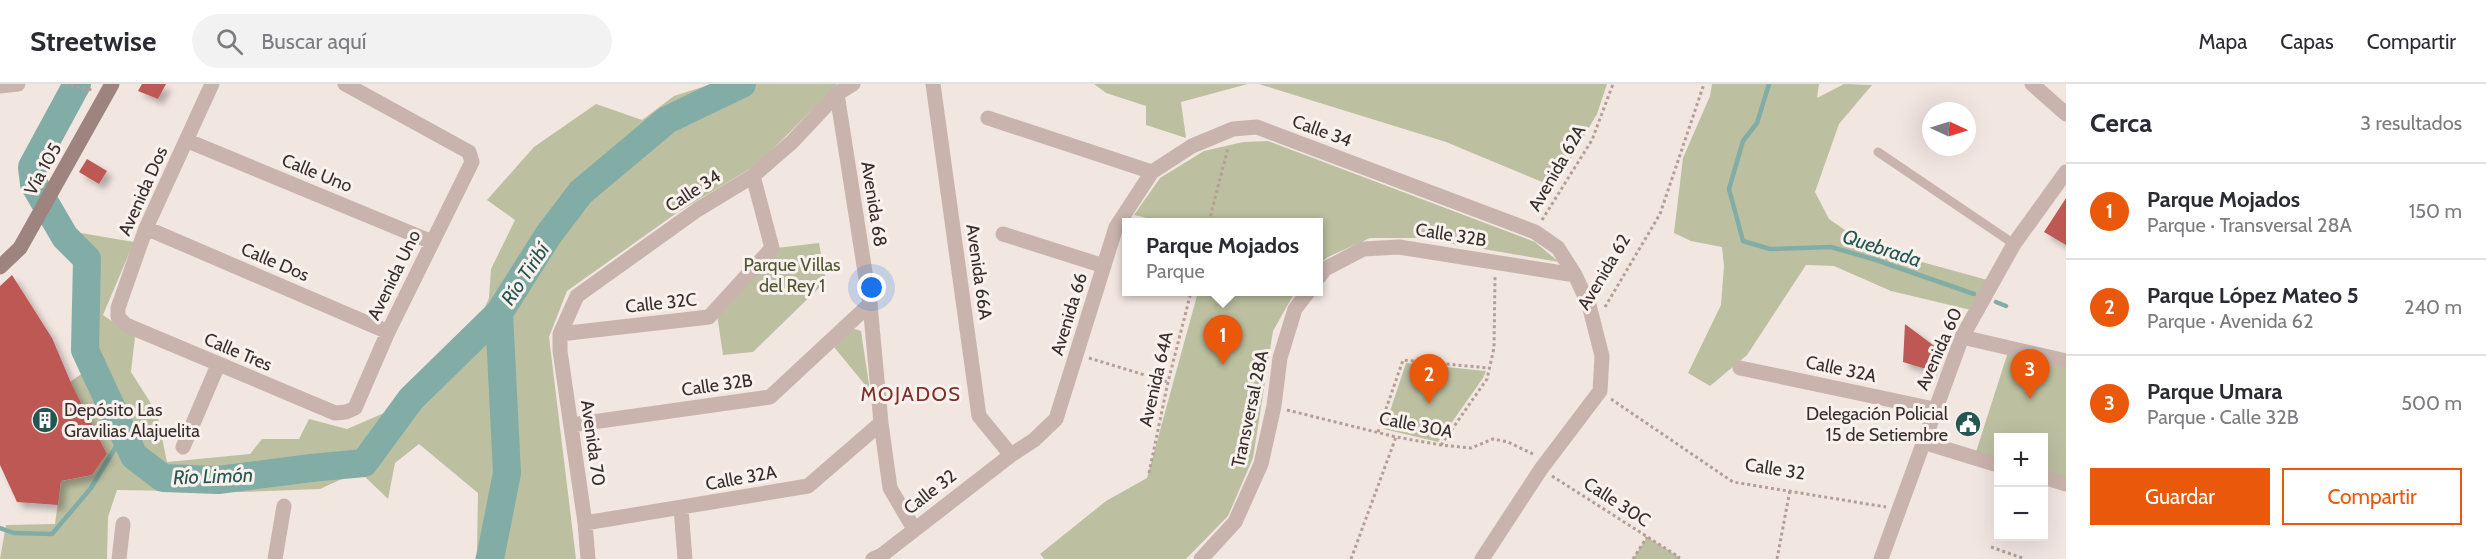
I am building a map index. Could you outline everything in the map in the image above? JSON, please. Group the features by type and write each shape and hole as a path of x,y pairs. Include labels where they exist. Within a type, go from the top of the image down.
{"main road":[{"name":"Vía 105","path":"0,267 20,248 112,84"}],"street":[{"path":"0,86 18,84"},
{"name":"Avenida Dos","path":"118,317 118,308 146,228 213,84"},
{"name":"Avenida Uno","path":"345,84 469,152 472,162 388,332 354,408 346,412"},
{"name":"Calle 34","path":"560,333 577,296 698,210 753,176 792,141 837,94 853,84"},
{"name":"Avenida 66A","path":"933,84 979,417 1011,455"},
{"path":"2032,84 2066,114"},
{"name":"Avenida 68","path":"837,94 870,304 881,423 890,488 914,529"},
{"path":"988,118 1152,172"},
{"name":"Calle 34","path":"1152,172 1192,146 1233,129 1257,127 1535,232 1558,248 1575,275 1588,305 1594,327"},
{"name":"Calle Uno","path":"188,141 432,242"},
{"name":"Avenida 66","path":"1011,455 1034,440 1056,418 1116,227 1152,172"},
{"name":"Avenida 60","path":"1881,559 1962,337 2014,244 2066,172"},
{"name":"Calle 32C","path":"560,333 709,317 772,248 753,176"},
{"name":"Calle Dos","path":"146,228 388,332"},
{"path":"1003,234 1104,266"},
{"name":"Calle 32B","path":"1323,272 1363,249 1399,247 1575,275"},
{"name":"Transversal 28A","path":"1202,559 1235,522 1261,464 1274,406 1280,358 1295,309 1304,296"},
{"name":"Calle 32B","path":"571,425 770,397 870,304"},
{"name":"Calle Tres","path":"118,317 126,325 218,365 335,413 346,412"},
{"name":"Avenida 62","path":"1594,327 1602,356 1600,391"},
{"name":"Avenida 70","path":"560,333 560,351 585,523 588,559"},
{"path":"1962,337 2066,361"},
{"path":"183,447 218,365"},
{"name":"Calle 32A","path":"1740,368 1935,409"},
{"path":"1482,559 1541,469 1600,391"},
{"name":"Calle 32A","path":"585,523 808,486 881,423"},
{"path":"1923,442 1994,464"},
{"name":"Calle 32","path":"873,559 1011,455"},
{"path":"2048,479 2066,484"},
{"path":"274,559 284,506"},
{"path":"681,508 685,559"},
{"path":"119,559 123,524"}],"lane":[{"path":"1878,153 2014,244"}],"path":[{"path":"65,84 86,89"},
{"name":"Avenida 62A","path":"1535,232 1592,140 1613,84"},
{"name":"Avenida 62","path":"1594,327 1660,214 1704,84"},
{"path":"1210,218 1233,129"},
{"path":"1441,445 1487,379 1494,348 1495,262"},
{"name":"Avenida 64A","path":"1149,473 1168,382 1190,296"},
{"path":"1077,355 1168,382"},
{"path":"1378,432 1403,360 1489,369"},
{"name":"Calle 32","path":"1600,391 1733,482 1899,510"},
{"name":"Calle 30A","path":"1274,406 1396,437 1441,445 1471,448 1493,439 1508,442 1532,453 1541,469"},
{"path":"1351,559 1396,437"},
{"name":"Calle 30C","path":"1541,469 1679,558"},
{"path":"1776,559 1790,490"},
{"path":"1633,559 1647,537"},
{"path":"1991,547 2025,559"}],"green space":[{"path":"712,84 838,84 758,164 678,212 567,291 549,337 576,559 475,559 478,493 419,444 395,463 388,499 359,471 320,489 242,492 117,490 108,517 107,559 0,559 6,525 55,524 61,481 92,475 107,454 70,382 97,363 77,328 83,296 98,266 81,233 134,242 103,315 135,337 131,372 157,413 167,462 250,454 262,439 299,439 309,419 347,429 391,410 477,326 489,298 491,269 515,220 487,200 534,147 596,104 642,120 674,96"},
{"path":"1094,84 1248,84 1181,102 1186,138 1146,125 1146,106 1106,93"},
{"path":"1259,84 1607,84 1597,114 1554,187 1446,142"},
{"path":"1712,84 1819,84 1817,98 1844,84 1872,85 1839,124 1815,192 1829,219 1871,248 1991,281 1971,310 1891,291 1834,266 1806,265 1747,355 1710,386 1688,373 1721,305 1724,266 1722,247 1691,241 1674,233 1683,158 1710,96"},
{"path":"1268,141 1535,242 1559,262 1419,238 1370,238 1323,261 1323,218 1147,218 1134,215 1160,178 1204,151 1243,142"},
{"name":"Parque Villas del Rey 1","path":"819,243 826,281 753,352 723,355 717,314 776,248"},
{"path":"1197,296 1293,296 1273,331 1253,458 1228,516 1186,559 1044,559 1040,554 1106,501 1147,478"},
{"path":"855,329 861,331 870,391 834,347 849,331"},
{"path":"2009,349 2066,361 2066,484 2048,478 2048,433 1994,433 1994,464 1974,458"},
{"path":"1406,363 1486,371 1438,442 1384,429"},
{"path":"1647,537 1679,557 1678,559 1633,559"}],"building":[{"path":"142,84 166,84 158,99 138,91"},
{"path":"87,159 107,171 99,184 79,172"},
{"path":"2066,198 2066,245 2044,232"},
{"name":"Depósito Las Gravilias Alajuelita","path":"12,275 52,338 72,385 107,454 92,475 61,481 58,505 17,502 0,465 0,286"},
{"path":"1905,324 1937,348 1929,370 1903,362"}],"waterway":[{"name":"Río Limón","path":"77,84 32,167 34,184 65,237 87,259 85,350 134,456 163,478 218,480 364,463 411,399 499,313 549,234 581,192 667,120 742,84"},
{"name":"Quebrada","path":"1769,84 1757,123 1743,141 1729,189 1743,241 1770,249 1831,247 1974,294"},
{"name":"Quebrada","path":"1996,302 2006,306"},
{"name":"Río Tiribí","path":"490,559 507,473 499,313"},
{"path":"0,528 14,533 52,534 91,488 123,435"}],"place":[{"name":"Parque Mojados","path":"1223,365"},
{"name":"Parque Umara","path":"2030,399"},
{"name":"Parque López Mateo 5","path":"1429,404"},
{"name":"Depósito Las Gravilias Alajuelita","path":"45,420"},
{"name":"Delegación Policial 15 de Setiembre","path":"1968,424"}],"district":[{"name":"MOJADOS","path":"911,394"}]}
